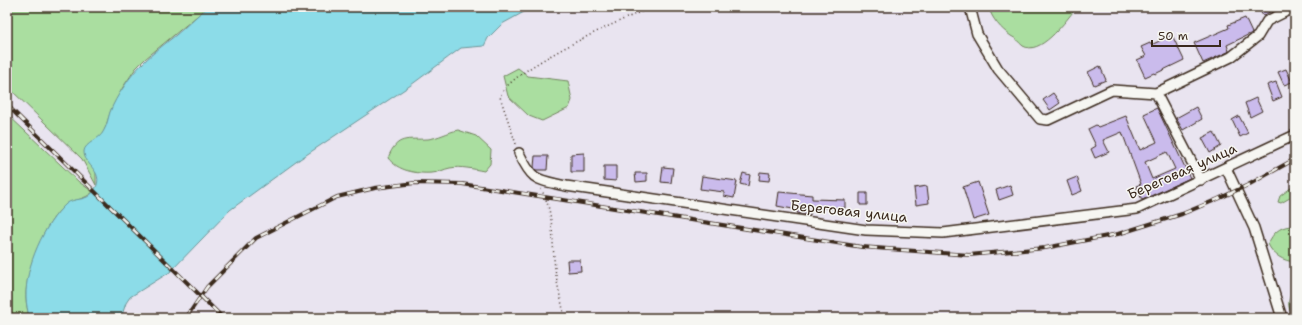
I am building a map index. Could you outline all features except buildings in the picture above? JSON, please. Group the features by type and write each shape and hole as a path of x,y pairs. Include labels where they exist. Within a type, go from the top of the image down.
{"street":[{"path":"970,7 976,34 998,69 1040,119 1048,120 1112,90 1156,93 1231,57 1258,36 1267,21 1295,7"},
{"path":"1156,93 1201,180"},
{"name":"Береговая улица","path":"536,179 659,201 866,230 943,233 1137,209 1295,135"},
{"path":"519,153 528,171 536,179"},
{"path":"1226,168 1254,228 1282,318"}],"path":[{"path":"519,153 500,97 507,84 547,58 626,17 653,7"},
{"path":"536,179 546,197 551,219 556,275 565,318"}],"green space":[{"path":"7,7 208,7 145,59 136,68 123,87 111,110 104,132 86,157 96,172 96,185 82,159 7,86"},
{"path":"1071,7 1073,12 1051,37 1044,43 1030,48 1023,46 1000,27 992,16 989,8"},
{"path":"518,68 528,76 568,81 572,100 569,108 542,121 529,116 508,96 503,76"},
{"path":"7,114 79,182 93,192 86,197 66,205 58,212 44,234 29,274 26,300 29,318 7,318"},
{"path":"458,130 476,136 491,150 490,164 484,171 454,167 434,173 414,172 402,169 388,158 395,145 404,140 428,139"},
{"path":"1295,185 1295,195 1281,203 1278,202 1280,196"},
{"path":"1291,226 1295,229 1295,262 1279,257 1268,244 1277,231"},
{"path":"1293,291 1295,292 1295,315 1289,307 1290,297"}],"water":[{"path":"208,7 533,7 502,24 488,38 484,46 461,48 411,85 300,159 230,210 170,272 130,297 126,303 121,318 29,318 26,300 29,273 32,260 43,234 66,204 87,197 93,192 97,185 98,179 94,170 87,161 84,151 85,148 103,132 114,103 134,72"}],"railway":[{"path":"7,105 223,318"},
{"path":"186,318 207,287 256,238 337,197 375,188 415,183 462,184 862,247 969,255 1045,248 1118,234 1182,214 1218,199 1248,185 1295,159"}]}
